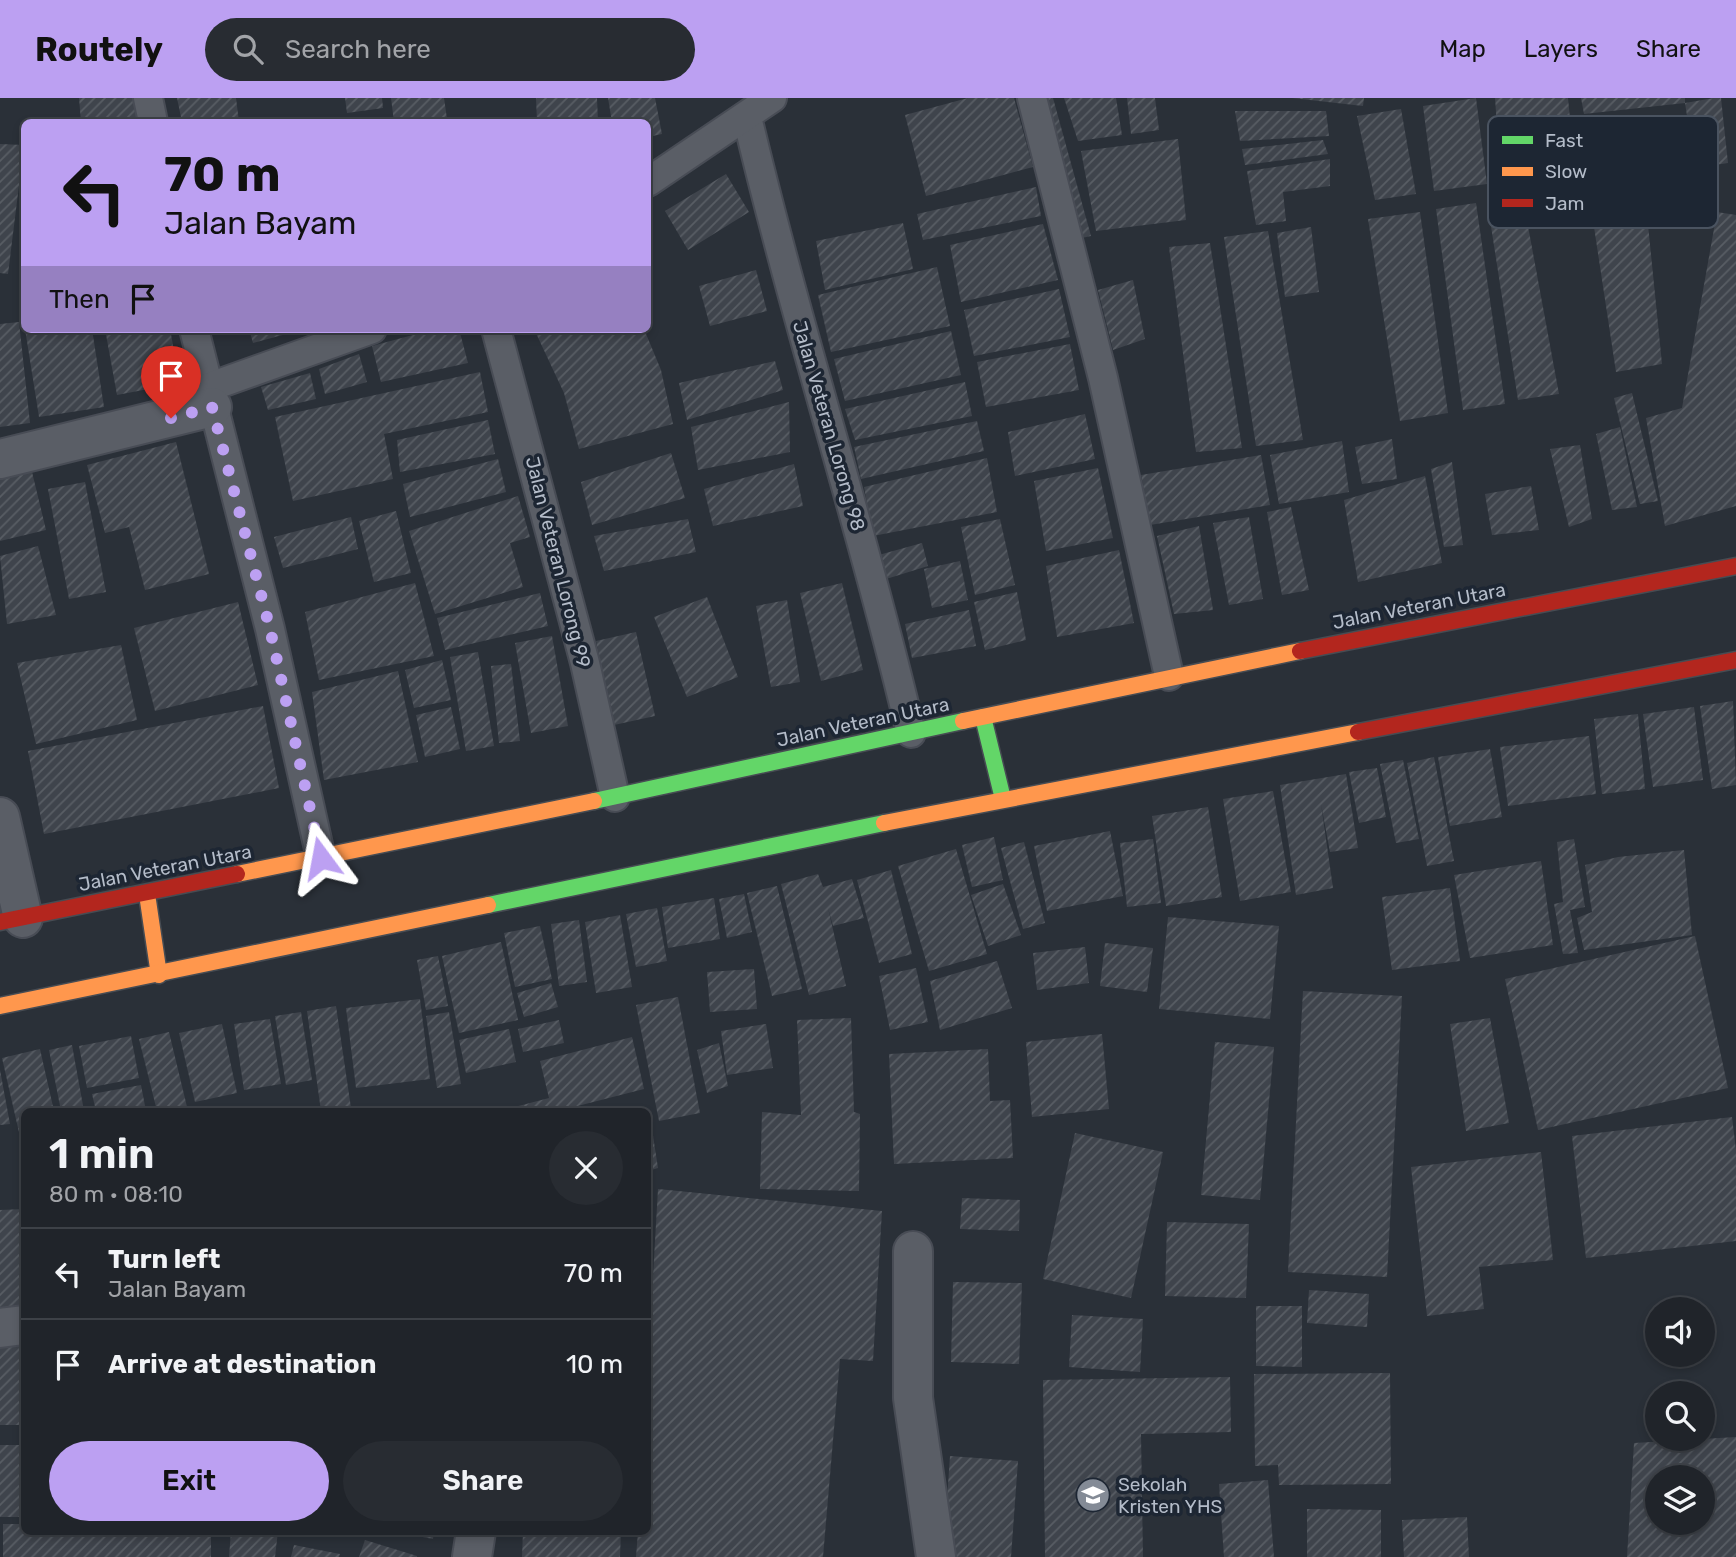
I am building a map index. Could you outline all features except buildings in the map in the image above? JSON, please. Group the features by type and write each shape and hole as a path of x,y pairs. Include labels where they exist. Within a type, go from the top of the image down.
{"highway":[{"name":"Jalan Veteran Utara","path":"11,920 615,797 1169,676 1736,566"},
{"path":"0,1006 1003,799 1736,660"},
{"path":"983,717 1003,799"},
{"path":"147,894 159,975"}],"street":[{"path":"0,459 210,397"},
{"path":"0,817 11,920"},
{"path":"913,1251 913,1398 936,1557"},
{"path":"0,1328 21,1325"},
{"path":"472,1557 475,1535"}],"lane":[{"path":"148,98 152,119"},
{"path":"651,180 772,98"},
{"path":"1032,98 1103,378 1169,676"},
{"name":"Jalan Veteran Lorong 98","path":"747,117 800,323 891,648 911,733"},
{"path":"195,333 270,629 321,858"},
{"path":"210,397 362,333"},
{"name":"Jalan Veteran Lorong 99","path":"497,333 585,663 615,797"}],"traffic: fast":[{"path":"983,717 1003,799"},
{"path":"594,801 963,721"},
{"path":"488,905 884,823"}],"traffic: slow":[{"path":"963,721 1300,651"},
{"path":"884,823 1358,732"},
{"path":"237,874 594,801"},
{"path":"147,894 159,975"},
{"path":"0,1006 488,905"}],"traffic: jam":[{"path":"1300,651 1736,566"},
{"path":"1358,732 1736,660"},
{"path":"0,922 237,874"}],"place":[{"name":"Sekolah Kristen YHS","path":"1093,1495"}],"route":[{"path":"171,418 212,407 270,629 321,858"}]}
